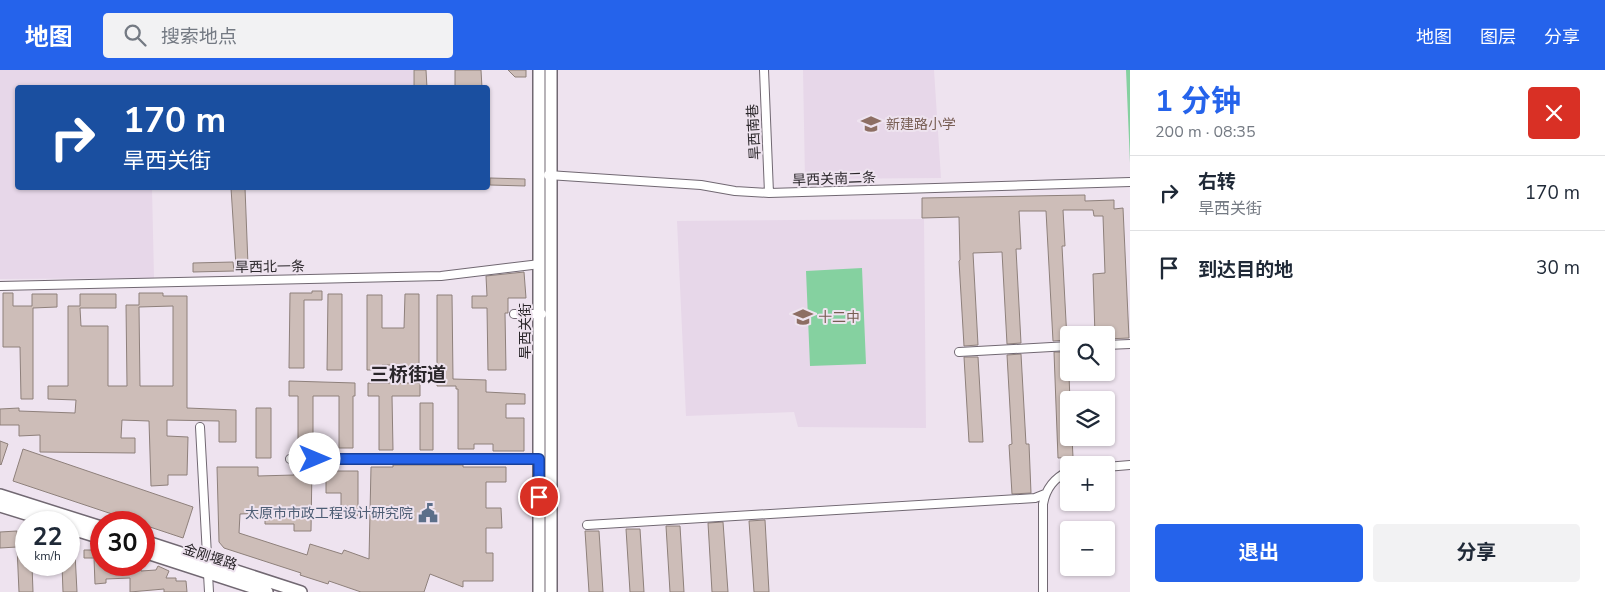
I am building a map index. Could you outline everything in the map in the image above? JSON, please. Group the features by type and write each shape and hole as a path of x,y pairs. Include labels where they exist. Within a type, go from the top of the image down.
{"main road":[{"name":"旱西关街","path":"540,70 546,176 546,314 551,592"},
{"name":"旱西关街","path":"539,592 539,459 546,314 540,264 551,70"},
{"path":"0,495 90,524"},
{"path":"0,506 16,511"},
{"path":"155,546 207,567 301,592"},
{"name":"金刚堰路","path":"155,555 207,567 267,592"}],"street":[{"name":"旱西南巷","path":"764,70 769,193"},
{"name":"旱西关南二条","path":"546,176 701,185 735,192 769,193 1130,182"},
{"name":"旱西北一条","path":"0,286 441,276 540,264"},
{"path":"514,314 546,314"},
{"path":"1115,345 1130,344"},
{"path":"959,352 1060,346"},
{"path":"200,427 209,592"},
{"path":"290,459 539,459"},
{"path":"1115,466 1130,465"},
{"path":"1044,592 1043,504 1045,494 1060,477"},
{"path":"587,524 1035,498 1045,494"}],"shaded area":[{"path":"0,70 413,70 413,85 15,85 15,190 152,190 154,278 0,279"},
{"name":"新建路小学","path":"803,70 934,70 941,178 805,179"},
{"name":"十二中","path":"924,219 926,428 798,427 794,412 686,416 677,221"}],"green space":[{"path":"1126,70 1130,70 1130,163"},
{"path":"862,268 866,364 810,366 806,271"}],"building":[{"path":"414,70 426,70 427,85 414,85"},
{"path":"455,70 481,70 482,85 455,85"},
{"path":"508,70 526,70 526,77 515,77"},
{"path":"490,178 525,179 525,186 490,185"},
{"path":"231,190 245,190 248,265 236,266"},
{"path":"1085,195 1085,201 1114,200 1114,209 1123,208 1129,338 1115,339 1115,326 1095,326 1093,274 1105,273 1103,216 1094,216 1093,210 1063,210 1065,246 1062,246 1066,326 1060,326 1060,340 1053,341 1046,211 1019,211 1021,249 1016,249 1021,343 1007,344 1002,252 973,253 978,345 964,346 959,261 959,217 922,218 922,198"},
{"path":"233,262 234,271 193,272 193,263"},
{"path":"524,272 526,298 508,298 508,313 505,313 506,370 488,370 487,308 472,308 472,296 487,296 486,276"},
{"path":"312,291 322,291 322,300 304,300 304,368 289,368 290,293 312,293"},
{"path":"3,293 13,293 13,306 32,306 32,294 57,294 57,307 33,308 33,399 21,399 20,347 3,347"},
{"path":"139,293 187,296 187,408 236,410 236,442 219,442 219,421 167,420 167,436 188,437 187,475 168,475 168,485 151,486 149,421 122,420 121,438 135,438 135,453 40,452 40,435 19,436 19,425 0,425 0,409 19,408 19,411 75,413 76,400 48,399 48,386 68,386 68,306 80,306 80,294 116,294 116,308 80,308 81,326 108,326 108,386 127,386 126,305 139,305","holes":["173,306 173,386 140,386 139,307"]},
{"path":"328,294 342,294 342,370 327,370"},
{"path":"405,294 419,294 419,370 404,369 404,365 382,365 382,370 367,370 367,295 382,295 382,328 404,328"},
{"path":"437,295 452,295 453,379 486,380 486,392 525,394 525,404 506,404 506,418 524,418 524,451 493,451 493,444 474,444 474,449 458,449 458,389 456,389 456,386 437,386"},
{"path":"1054,352 1060,352 1060,381 1069,381 1070,391 1060,391 1060,446 1072,446 1073,456 1060,456 1058,458"},
{"path":"1021,354 1026,444 1029,444 1031,493 1012,494 1009,445 1012,444 1007,355"},
{"path":"964,357 978,357 983,442 969,442"},
{"path":"289,381 355,383 355,396 353,396 353,448 339,448 339,396 313,396 313,449 298,449 298,396 289,396"},
{"path":"368,383 420,383 420,396 392,396 393,450 379,450 379,396 368,396"},
{"path":"420,403 433,403 433,450 420,450"},
{"path":"256,408 271,408 271,458 256,458"},
{"path":"0,441 8,444 1,465 0,464"},
{"path":"23,449 193,507 183,538 155,529 155,511 103,511 13,481"},
{"path":"393,465 506,467 506,482 486,482 486,508 501,508 502,528 486,528 486,553 493,553 493,581 463,581 463,587 430,574 424,592 361,592 329,581 328,584 300,575 301,573 224,548 219,542 217,467 258,467 258,476 294,475 294,466 312,466 311,531 294,531 294,524 265,524 265,513 240,514 239,533 307,555 310,544 342,554 344,550 369,559 371,467 393,467"},
{"path":"326,471 358,471 358,517 341,517 341,493 326,493"},
{"path":"765,520 769,592 754,592 749,521"},
{"path":"723,522 728,592 712,592 708,523"},
{"path":"666,526 680,526 684,592 670,592"},
{"path":"626,529 640,529 644,592 630,592"},
{"path":"15,531 15,547 0,548 0,532"},
{"path":"585,531 599,531 603,592 589,592"},
{"path":"84,550 90,550 90,558 84,558"},
{"path":"158,566 169,571 166,578 186,581 187,592 164,592 164,589 130,592 130,578 106,579 106,583 95,584 95,576 155,576 155,570"},
{"path":"18,576 32,576 33,592 19,592"},
{"path":"62,576 76,576 77,592 63,592"}],"place":[{"name":"新建路小学","path":"871,124"},
{"name":"十二中","path":"803,317"},
{"name":"太原市市政工程设计研究院","path":"428,513"}],"district":[{"name":"三桥街道","path":"408,375"}],"route":[{"path":"315,459 539,459 539,497"}]}
